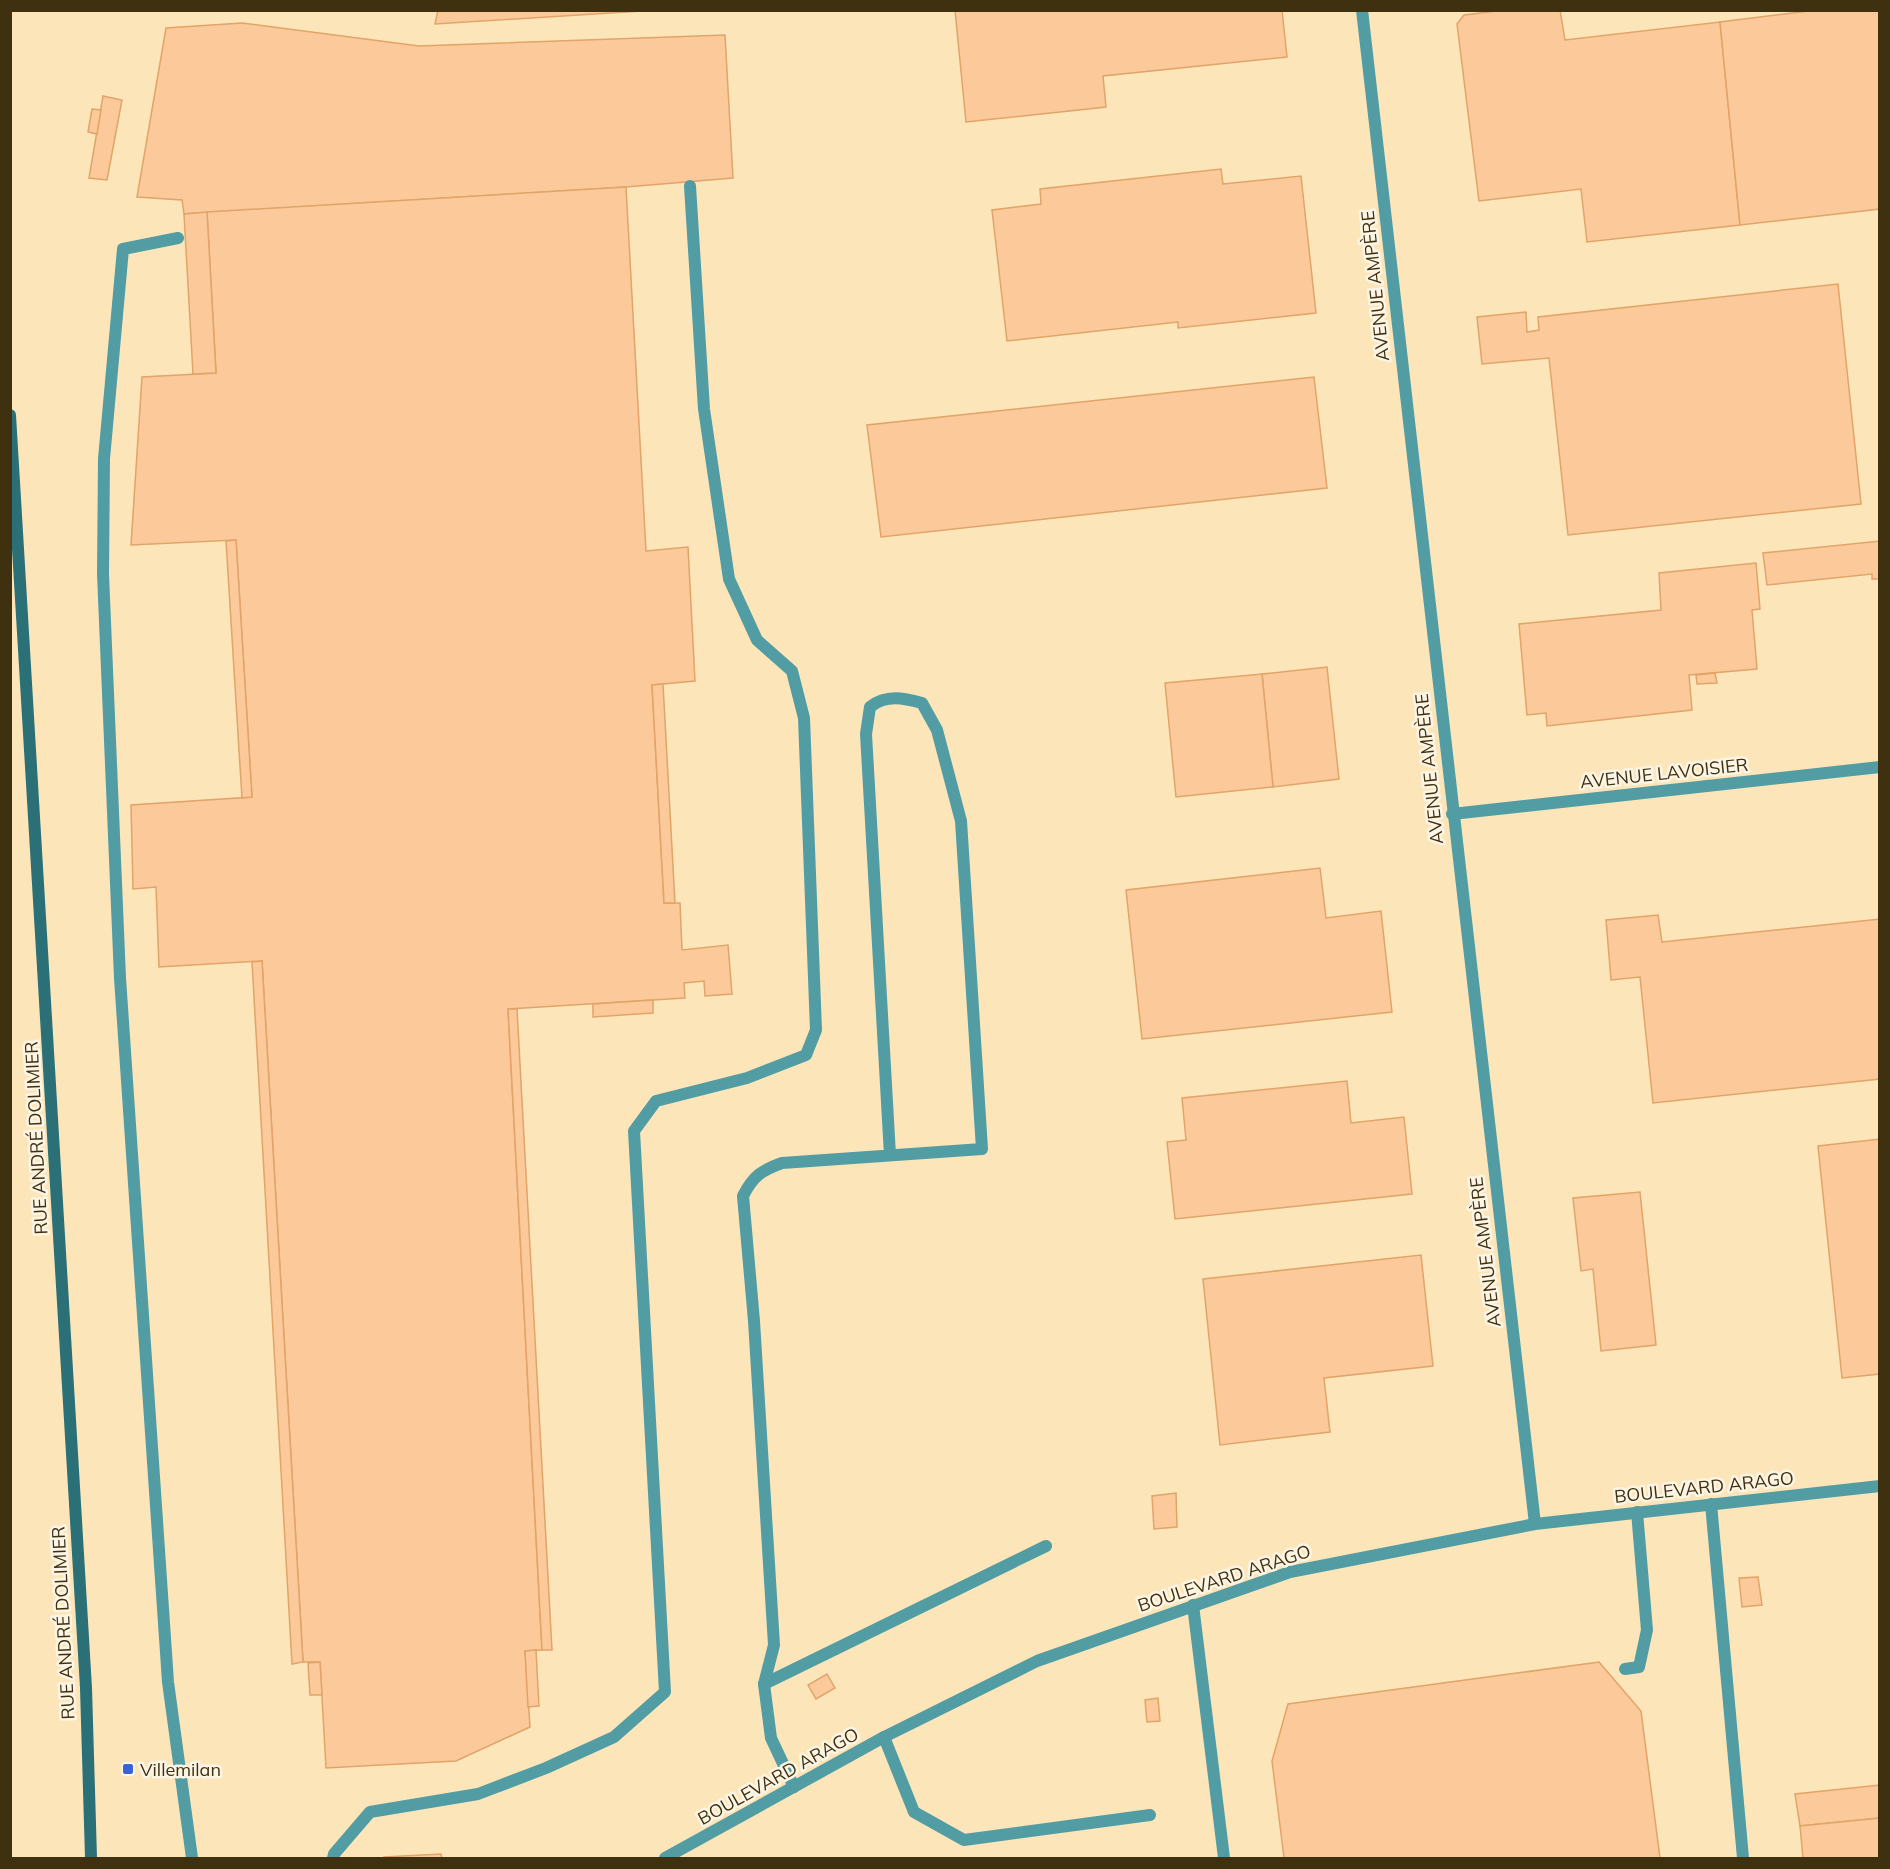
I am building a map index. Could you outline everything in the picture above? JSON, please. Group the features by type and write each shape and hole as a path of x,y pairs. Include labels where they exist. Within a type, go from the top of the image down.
{"street":[{"name":"AVENUE AMPÈRE","path":"1362,10 1452,814 1535,1524"},
{"path":"333,1858 370,1812 478,1794 546,1768 614,1737 665,1692 634,1131 656,1101 747,1078 806,1054 816,1030 804,718 792,671 757,640 729,579 705,409 690,186"},
{"path":"177,238 123,249 104,459 103,574 120,978 168,1670 192,1858"},
{"name":"RUE ANDRÉ DOLIMIER","path":"10,416 86,1688 91,1858"},
{"path":"794,1787 771,1738 764,1684 774,1645 754,1321 742,1196 749,1184 763,1170 782,1163 982,1149 961,821 937,730 922,703 903,698 878,701 870,707 866,734 890,1155"},
{"name":"AVENUE LAVOISIER","path":"1452,814 1880,767"},
{"name":"BOULEVARD ARAGO","path":"665,1858 884,1737 1037,1661 1290,1572 1535,1524 1880,1485"},
{"path":"1710,1504 1743,1858"},
{"path":"1625,1669 1639,1667 1647,1630 1637,1512"},
{"path":"764,1684 1046,1546"},
{"path":"1193,1605 1224,1858"},
{"path":"884,1737 914,1812 964,1840 1150,1815"}],"building":[{"path":"438,10 658,10 435,24"},
{"path":"955,10 1282,10 1287,57 1103,76 1106,107 966,122"},
{"path":"1505,10 1560,10 1565,40 1720,22 1740,225 1587,242 1581,189 1479,201 1457,24 1464,15"},
{"path":"1817,10 1880,10 1880,209 1740,225 1720,22"},
{"path":"242,23 419,46 725,35 733,178 626,187 184,214 182,200 137,197 166,28"},
{"path":"103,96 122,100 107,180 89,178"},
{"path":"92,109 101,110 97,134 88,132"},
{"path":"1221,169 1223,184 1301,176 1316,313 1178,328 1178,322 1007,341 992,210 1041,204 1040,189"},
{"path":"626,187 646,551 688,547 695,681 652,685 664,903 680,903 682,950 728,945 732,994 705,996 704,981 684,983 685,998 508,1009 542,1650 525,1651 530,1727 456,1761 326,1768 320,1662 303,1662 262,961 159,967 156,887 133,889 131,805 252,797 236,540 131,545 142,377 216,373 207,212"},
{"path":"207,212 216,373 193,374 184,214"},
{"path":"1838,284 1861,504 1568,535 1549,358 1482,364 1477,317 1526,312 1527,332 1539,330 1538,317"},
{"path":"1314,377 1327,488 881,537 867,425"},
{"path":"236,540 252,797 242,798 226,541"},
{"path":"1880,541 1880,579 1872,579 1872,574 1767,585 1763,553"},
{"path":"1756,563 1760,609 1752,610 1757,669 1689,675 1692,710 1547,726 1546,713 1527,715 1519,624 1661,610 1659,573"},
{"path":"1327,667 1339,779 1273,787 1262,674"},
{"path":"1715,673 1717,683 1697,684 1696,675"},
{"path":"1262,674 1273,787 1176,797 1165,683"},
{"path":"663,684 675,903 664,903 652,685"},
{"path":"1320,868 1326,918 1381,911 1392,1012 1142,1039 1126,890"},
{"path":"1658,915 1662,942 1880,919 1880,1079 1653,1103 1640,977 1611,980 1606,920"},
{"path":"262,961 303,1662 292,1664 252,962"},
{"path":"653,1000 653,1013 593,1017 593,1004"},
{"path":"508,1009 517,1009 552,1650 542,1650"},
{"path":"1347,1081 1351,1123 1404,1117 1412,1194 1175,1219 1167,1142 1186,1140 1182,1098"},
{"path":"1880,1139 1880,1374 1842,1378 1818,1146"},
{"path":"1640,1192 1656,1345 1601,1351 1593,1269 1581,1271 1573,1198"},
{"path":"1421,1255 1433,1366 1324,1378 1330,1432 1220,1445 1203,1279"},
{"path":"1176,1493 1177,1527 1154,1529 1152,1496"},
{"path":"1758,1577 1762,1605 1742,1607 1739,1578"},
{"path":"536,1650 539,1706 528,1707 525,1651"},
{"path":"320,1662 322,1695 310,1695 308,1663"},
{"path":"1599,1662 1641,1711 1660,1858 1284,1858 1272,1761 1288,1704"},
{"path":"827,1674 835,1688 816,1699 808,1685"},
{"path":"1158,1698 1160,1721 1147,1722 1145,1700"},
{"path":"1880,1785 1880,1818 1800,1826 1795,1794"},
{"path":"1880,1818 1880,1858 1803,1858 1800,1826"},
{"path":"441,1854 442,1858 384,1858 384,1857"}],"place":[{"name":"Villemilan","path":"128,1769"}]}
